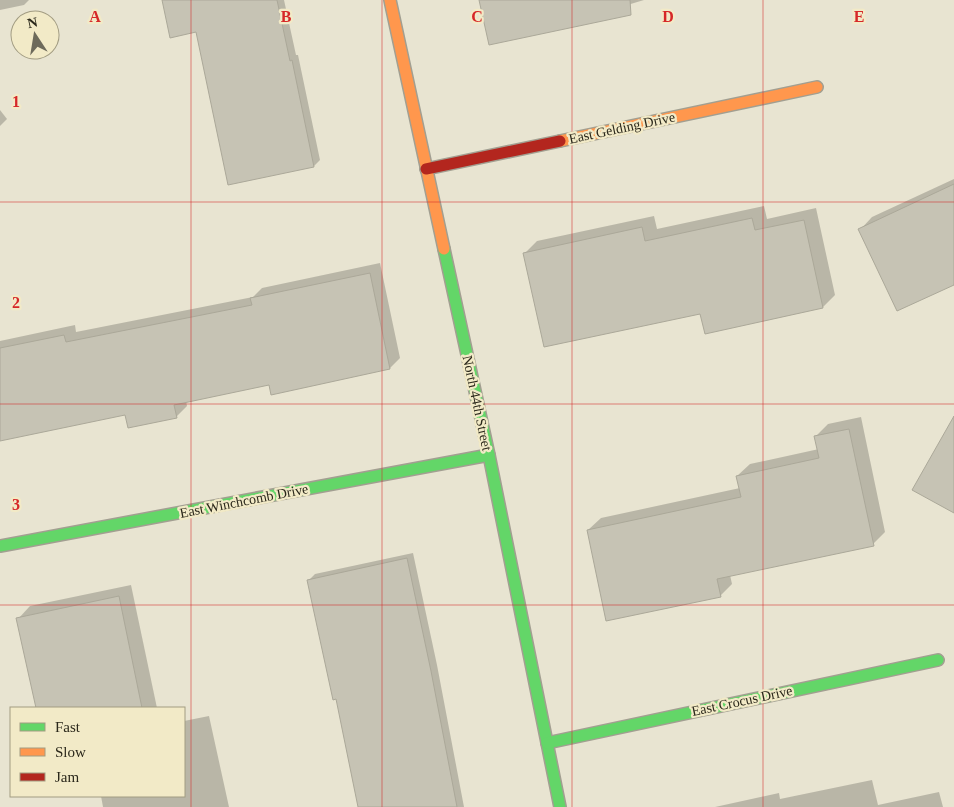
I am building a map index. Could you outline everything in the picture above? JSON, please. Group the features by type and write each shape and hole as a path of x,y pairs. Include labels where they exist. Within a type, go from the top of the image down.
{"street":[{"name":"North 44th Street","path":"390,0 489,455 560,807"},
{"name":"East Gelding Drive","path":"426,169 817,87"},
{"name":"East Winchcomb Drive","path":"0,546 489,455"},
{"name":"East Crocus Drive","path":"546,743 938,660"}],"building":[{"path":"162,0 277,0 290,61 292,60 314,167 228,185 196,32 170,38"},
{"path":"479,0 630,0 631,15 489,45"},
{"path":"954,184 954,285 897,311 858,229"},
{"path":"752,218 755,230 804,220 823,308 705,334 700,314 544,347 523,253 642,227 645,241"},
{"path":"370,273 390,369 271,395 269,385 174,405 177,418 128,428 125,415 0,441 0,348 64,335 66,342 252,305 250,298"},
{"path":"954,416 954,513 912,490"},
{"path":"849,429 874,546 717,579 721,597 606,621 587,530 741,497 736,476 819,458 814,436"},
{"path":"407,558 457,807 358,807 336,699 333,700 307,580"},
{"path":"119,596 142,707 36,707 16,618"}],"traffic: fast":[{"path":"444,249 489,455 560,807"},
{"path":"0,546 489,455"},
{"path":"547,743 938,660"}],"traffic: slow":[{"path":"390,0 444,249"},
{"path":"560,141 817,87"}],"traffic: jam":[{"path":"426,169 560,141"}]}
